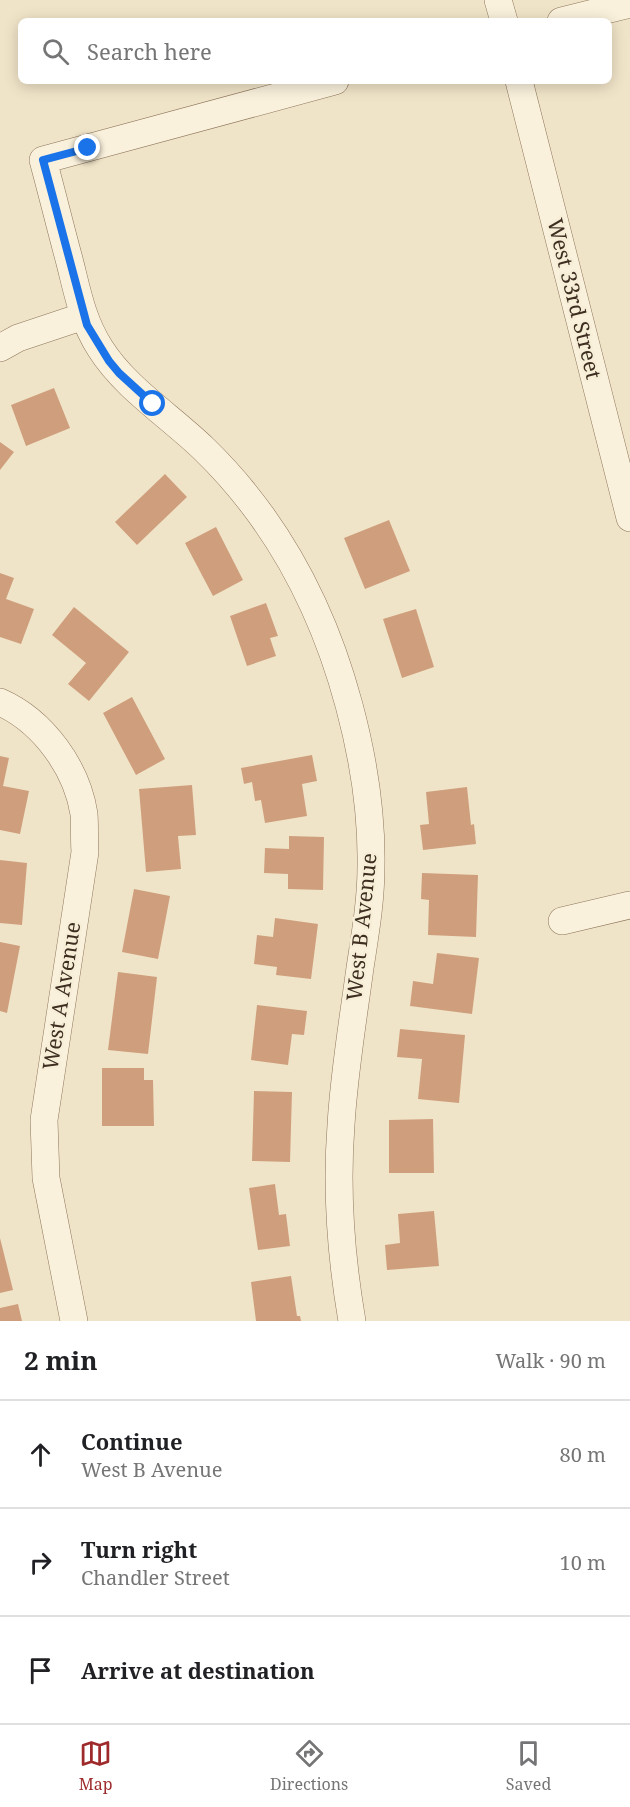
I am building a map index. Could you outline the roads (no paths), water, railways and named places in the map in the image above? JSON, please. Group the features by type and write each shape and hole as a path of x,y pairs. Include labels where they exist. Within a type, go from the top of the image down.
{"street":[{"path":"498,0 503,18"},
{"path":"573,18 630,4"},
{"name":"West B Avenue","path":"324,84 43,160 84,316 99,346 119,373 205,450 247,495 280,541 306,586 329,641 349,705 363,769 370,829 371,868 368,915 347,1059 340,1127 339,1175 342,1244 352,1321"},
{"name":"West 33rd Street","path":"520,84 630,518"},
{"path":"0,348 18,338 84,316"},
{"name":"West A Avenue","path":"0,702 11,706 30,720 56,748 76,787 84,814 85,852 44,1120 46,1178 74,1321"},
{"path":"562,921 630,905"}]}
